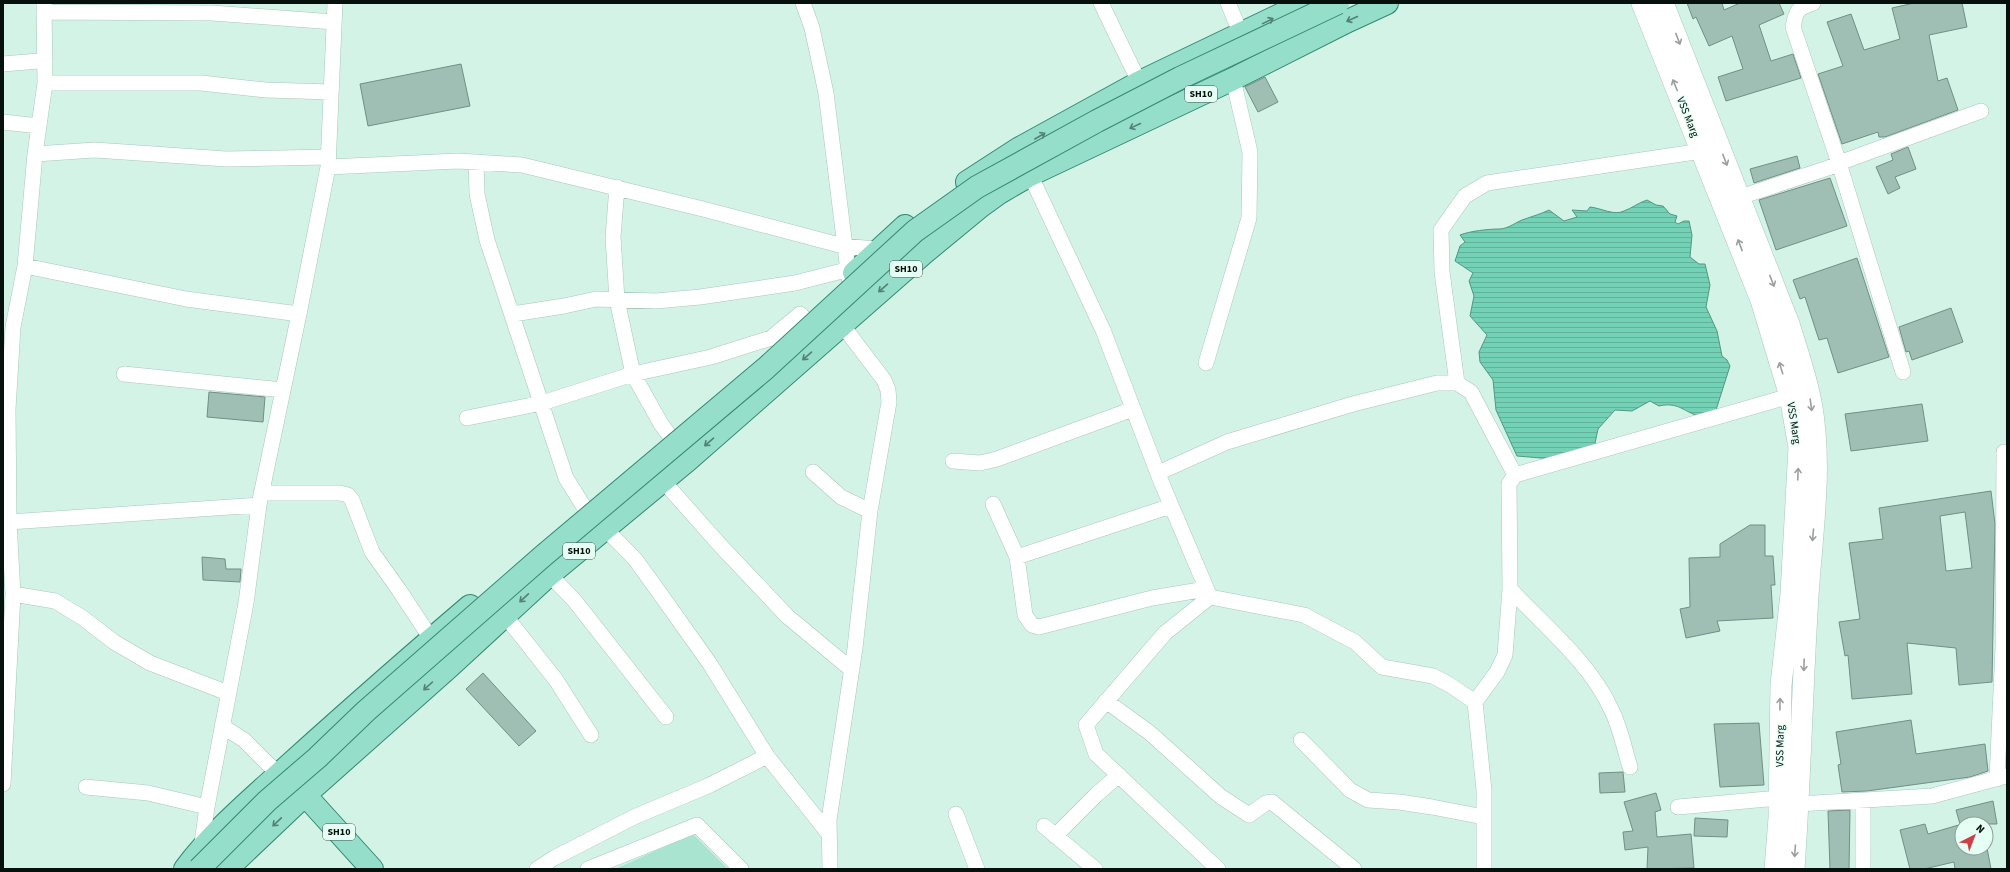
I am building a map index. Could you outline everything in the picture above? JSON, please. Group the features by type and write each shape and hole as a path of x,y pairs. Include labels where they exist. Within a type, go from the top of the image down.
{"main road":[{"path":"185,869 202,846 431,639 584,507 670,437 805,320 848,275 913,220 1018,149 1140,82 1306,3"},
{"path":"199,869 267,801 317,758 366,710 543,556 766,368 915,231 977,187 1097,121 1180,78 1338,3"},
{"name":"SH10","path":"372,869 305,795 449,667 549,575 688,460 924,253 981,206 999,193 1030,175 1233,79 1387,3"},
{"name":"VSS Marg","path":"1642,3 1761,300 1807,447 1807,611 1788,810"},
{"path":"1663,3 1789,324 1804,370 1811,403 1807,447"},
{"path":"227,869 305,795"},
{"path":"1775,869 1788,810"},
{"path":"1788,810 1794,869"}],"street":[{"path":"199,869 207,807 246,603 260,499 299,314 328,162 334,3"},
{"path":"803,3 812,28 826,92 843,246 848,275 850,318 884,380 888,390 890,402 870,511 852,670 829,820 830,869"},
{"path":"1101,3 1155,116"},
{"path":"1228,3 1241,34"},
{"path":"1813,3 1803,6 1796,12 1793,27 1839,163 1903,372"},
{"path":"3,784 13,594 7,513 8,327 25,266 35,154 45,83 45,7 212,13 334,22"},
{"path":"3,64 38,61 45,62"},
{"path":"1206,364 1249,218 1250,152 1233,79"},
{"path":"45,83 201,83 266,90 331,92"},
{"path":"1740,197 1828,168 1981,112"},
{"path":"3,122 39,126"},
{"path":"1018,149 1103,330 1171,506 1208,593"},
{"path":"35,154 95,150 226,159 383,163 458,160 522,165 617,187 843,246 924,253"},
{"path":"1457,383 1442,272 1441,230 1465,196 1486,183 1702,151"},
{"path":"476,162 478,194 487,240 513,314 566,478 584,507 606,528 634,559 669,606 710,664 767,756 829,834"},
{"path":"617,187 613,237 617,300 634,374 661,424 688,460"},
{"path":"25,266 186,299 299,314"},
{"path":"513,314 596,299 656,300 700,297 848,275"},
{"path":"467,418 542,403 634,374 711,357 771,338 800,314 825,340"},
{"path":"124,374 283,390"},
{"path":"1158,473 1227,442 1338,408 1437,383 1457,383 1471,392 1515,474"},
{"path":"1484,869 1484,790 1475,702 1497,672 1505,655 1510,590 1509,484 1515,474 1790,396"},
{"path":"952,461 980,463 991,460 1133,409"},
{"path":"1678,807 1788,810 1844,800 1863,801 1932,796 2002,777 2005,528 2004,452"},
{"path":"644,459 719,544 787,616 852,670"},
{"path":"813,472 841,497 870,511"},
{"path":"7,513 260,499 339,493 348,496 352,500 372,552 400,590 449,667"},
{"path":"993,504 1017,557 1025,615 1032,625 1040,627 1152,598 1208,593 1304,614 1355,642 1382,667 1433,676 1450,685 1475,702"},
{"path":"1017,557 1171,506"},
{"path":"530,554 574,600 666,717"},
{"path":"1510,590 1572,654 1593,679 1612,709 1630,767"},
{"path":"485,593 505,615 556,680 592,735"},
{"path":"1208,593 1165,633 1086,725 1096,754 1211,867"},
{"path":"13,594 55,601 83,618 114,642 150,663 228,692"},
{"path":"1106,701 1150,733 1220,796 1243,813 1248,815 1266,803 1272,802 1354,869"},
{"path":"222,726 244,740 305,795"},
{"path":"1301,740 1350,790 1368,800 1432,807 1484,817"},
{"path":"537,869 554,858 634,817 710,785 767,756"},
{"path":"1055,836 1096,794 1119,775"},
{"path":"86,786 148,793 207,807"},
{"path":"1863,801 1863,869"},
{"path":"956,814 977,869"},
{"path":"588,869 697,825 741,869"},
{"path":"1044,826 1094,869"}],"shaded area":[{"path":"1647,200 1656,205 1663,206 1670,214 1677,216 1675,222 1678,224 1684,221 1689,221 1692,235 1690,257 1699,264 1705,264 1710,285 1706,307 1717,331 1722,356 1727,360 1730,366 1716,410 1703,417 1677,406 1659,406 1650,401 1632,411 1615,410 1598,429 1595,443 1603,451 1565,460 1517,456 1496,410 1493,380 1480,362 1479,352 1487,335 1470,316 1474,296 1469,281 1473,273 1455,261 1460,246 1465,242 1460,235 1474,231 1503,229 1549,210 1564,221 1577,217 1572,210 1587,211 1590,207 1616,213 1627,210"},
{"path":"693,834 728,869 615,869"}],"building":[{"path":"1687,3 1722,3 1724,10 1740,3 1779,3 1784,14 1759,25 1771,61 1793,54 1801,78 1726,101 1718,77 1743,69 1732,36 1709,46 1696,17 1693,19"},
{"path":"1914,3 1962,3 1967,27 1929,35 1938,81 1947,78 1958,110 1885,137 1879,137 1878,132 1842,144 1818,74 1843,66 1827,22 1851,14 1864,50 1900,39 1892,8"},
{"path":"461,64 470,106 368,126 360,84"},
{"path":"1265,77 1278,102 1258,112 1245,87"},
{"path":"1908,147 1916,169 1895,177 1900,188 1888,194 1876,167 1893,160 1891,154"},
{"path":"1797,156 1800,168 1754,183 1750,169"},
{"path":"1830,178 1847,226 1776,250 1759,200"},
{"path":"1857,258 1889,357 1838,373 1827,338 1819,340 1805,297 1800,299 1793,280"},
{"path":"1951,308 1963,342 1912,360 1909,351 1906,352 1899,327"},
{"path":"209,392 265,397 263,422 207,417"},
{"path":"1922,404 1928,441 1851,451 1845,414"},
{"path":"1991,491 1995,524 1992,682 1959,685 1956,648 1907,643 1912,694 1852,699 1848,655 1845,656 1839,622 1860,619 1849,543 1883,539 1879,508","holes":["1965,512 1972,568 1946,571 1940,516"]},
{"path":"1750,525 1765,525 1765,556 1773,556 1775,585 1771,585 1773,618 1717,621 1720,631 1686,638 1680,609 1690,607 1689,558 1720,557 1720,544"},
{"path":"202,557 225,559 226,569 241,569 240,582 203,580"},
{"path":"483,673 536,731 519,746 466,689"},
{"path":"1911,720 1916,754 1985,744 1988,771 1970,777 1867,791 1842,792 1838,765 1841,764 1836,732"},
{"path":"1759,723 1764,785 1720,787 1714,724"},
{"path":"1623,772 1625,792 1600,793 1599,773"},
{"path":"1656,793 1661,810 1655,812 1657,837 1691,834 1694,868 1647,869 1648,847 1625,850 1623,832 1633,831 1624,802"},
{"path":"1993,801 1997,824 1994,824 1994,816 1958,816 1956,810"},
{"path":"1850,810 1849,869 1830,869 1828,811"},
{"path":"1695,818 1728,820 1727,837 1694,836"},
{"path":"1925,824 1928,834 1954,826 1954,856 1989,856 1991,869 1955,869 1954,862 1924,869 1910,869 1900,830"}]}
